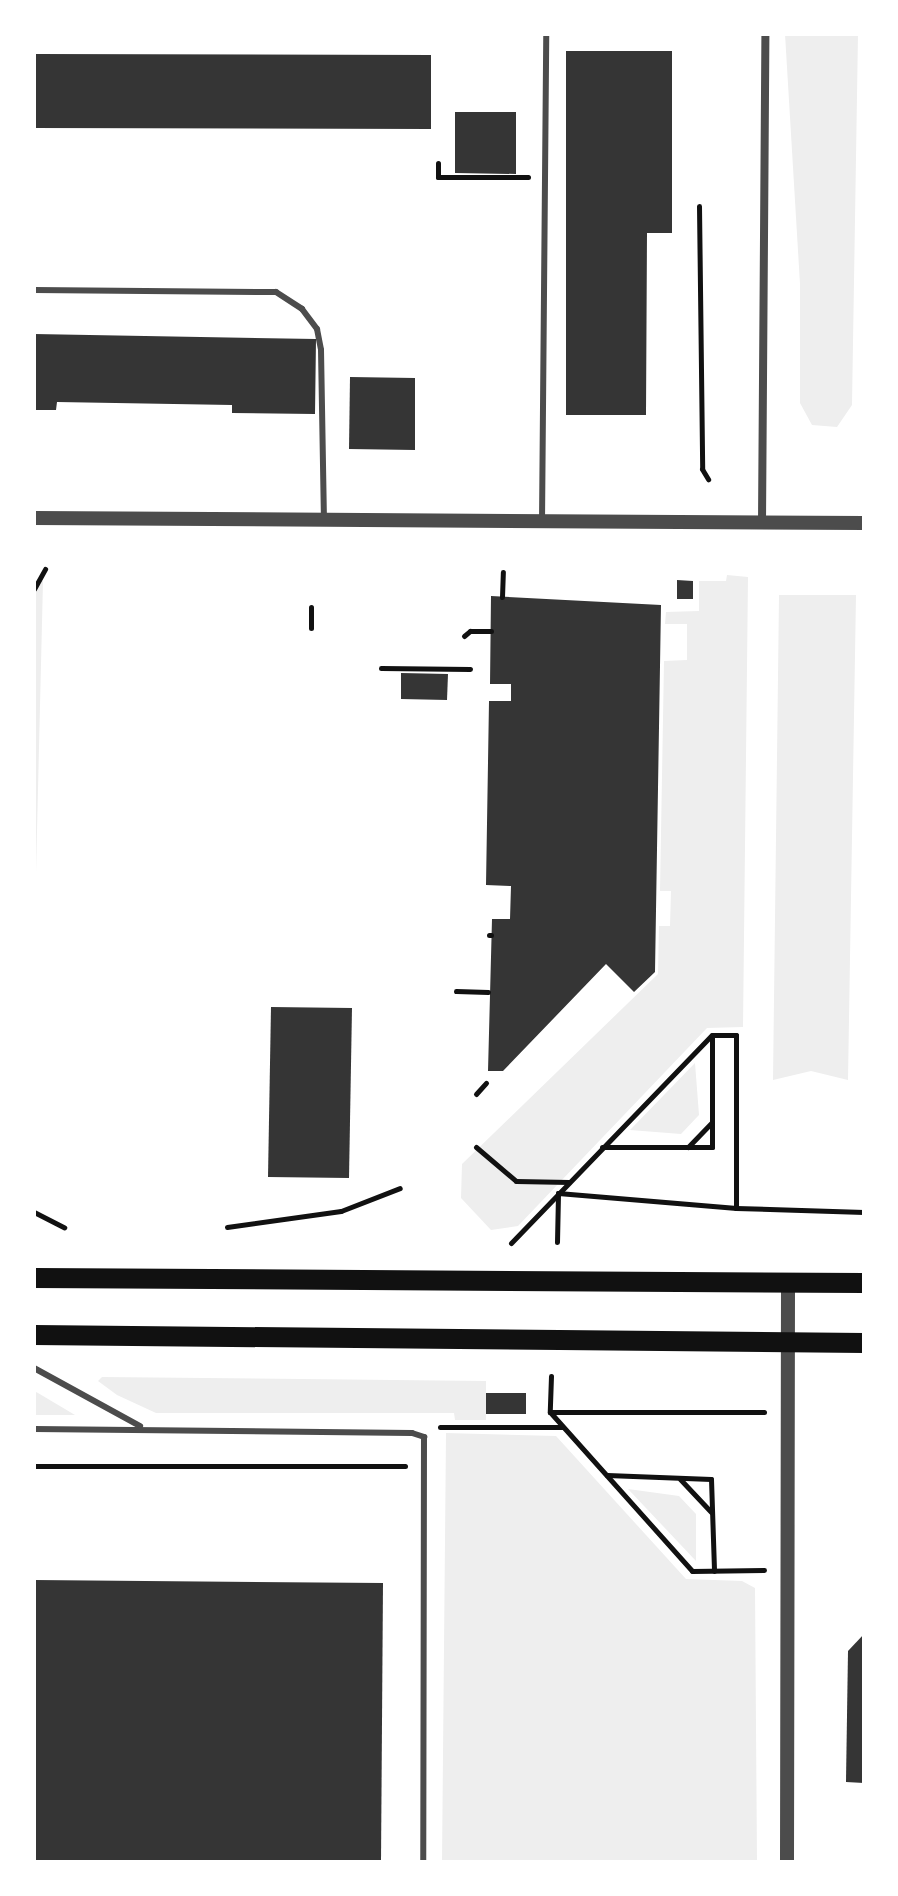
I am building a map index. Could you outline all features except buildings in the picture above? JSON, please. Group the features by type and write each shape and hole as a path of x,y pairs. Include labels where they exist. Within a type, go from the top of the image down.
{"main road":[{"path":"34,1278 864,1283"},
{"path":"34,1335 864,1343"}],"street":[{"path":"762,523 765,34"},
{"path":"34,518 864,523"},
{"path":"787,1862 788,1281"}],"lane":[{"path":"542,522 546,34"},
{"path":"34,290 276,292 302,309 317,329 321,350 324,521"},
{"path":"34,1368 143,1428"},
{"path":"34,1429 412,1433 424,1437 428,1466 423,1862"}],"path":[{"path":"438,163 438,177 545,178"},
{"path":"699,206 703,225 702,469 708,479"},
{"path":"34,589 45,569"},
{"path":"502,597 503,572"},
{"path":"311,607 311,628"},
{"path":"464,636 470,631 491,631"},
{"path":"381,668 470,669"},
{"path":"456,991 488,992"},
{"path":"602,1147 712,1147 712,1035"},
{"path":"511,1243 712,1035 736,1035 736,1208"},
{"path":"476,1094 486,1083"},
{"path":"688,1147 712,1122"},
{"path":"476,1147 516,1181 569,1182"},
{"path":"227,1227 341,1211 400,1188"},
{"path":"558,1193 736,1208 864,1212"},
{"path":"557,1242 558,1193"},
{"path":"34,1212 64,1227"},
{"path":"551,1376 550,1412 692,1571 765,1570"},
{"path":"550,1412 769,1412"},
{"path":"424,1437 442,1426 563,1427"},
{"path":"34,1466 428,1466"},
{"path":"606,1475 711,1479 714,1571"},
{"path":"679,1478 712,1513"}],"shaded area":[{"path":"785,34 858,34 852,405 837,427 812,425 800,403 800,284"},
{"path":"727,575 748,577 743,1027 707,1028 518,1226 491,1230 461,1198 462,1164 658,974 659,926 670,926 671,891 660,891 664,661 687,660 687,624 665,624 666,612 699,611 699,581 726,581"},
{"path":"34,581 43,581 34,956"},
{"path":"779,595 856,595 848,1080 811,1071 773,1080"},
{"path":"695,1063 699,1115 681,1134 630,1130"},
{"path":"102,1377 486,1381 486,1420 455,1420 454,1413 156,1413 117,1395 98,1381"},
{"path":"34,1391 38,1393 75,1415 34,1415"},
{"path":"446,1433 556,1436 686,1579 742,1581 755,1588 757,1862 442,1862"},
{"path":"628,1489 679,1496 696,1514 696,1561"}]}
